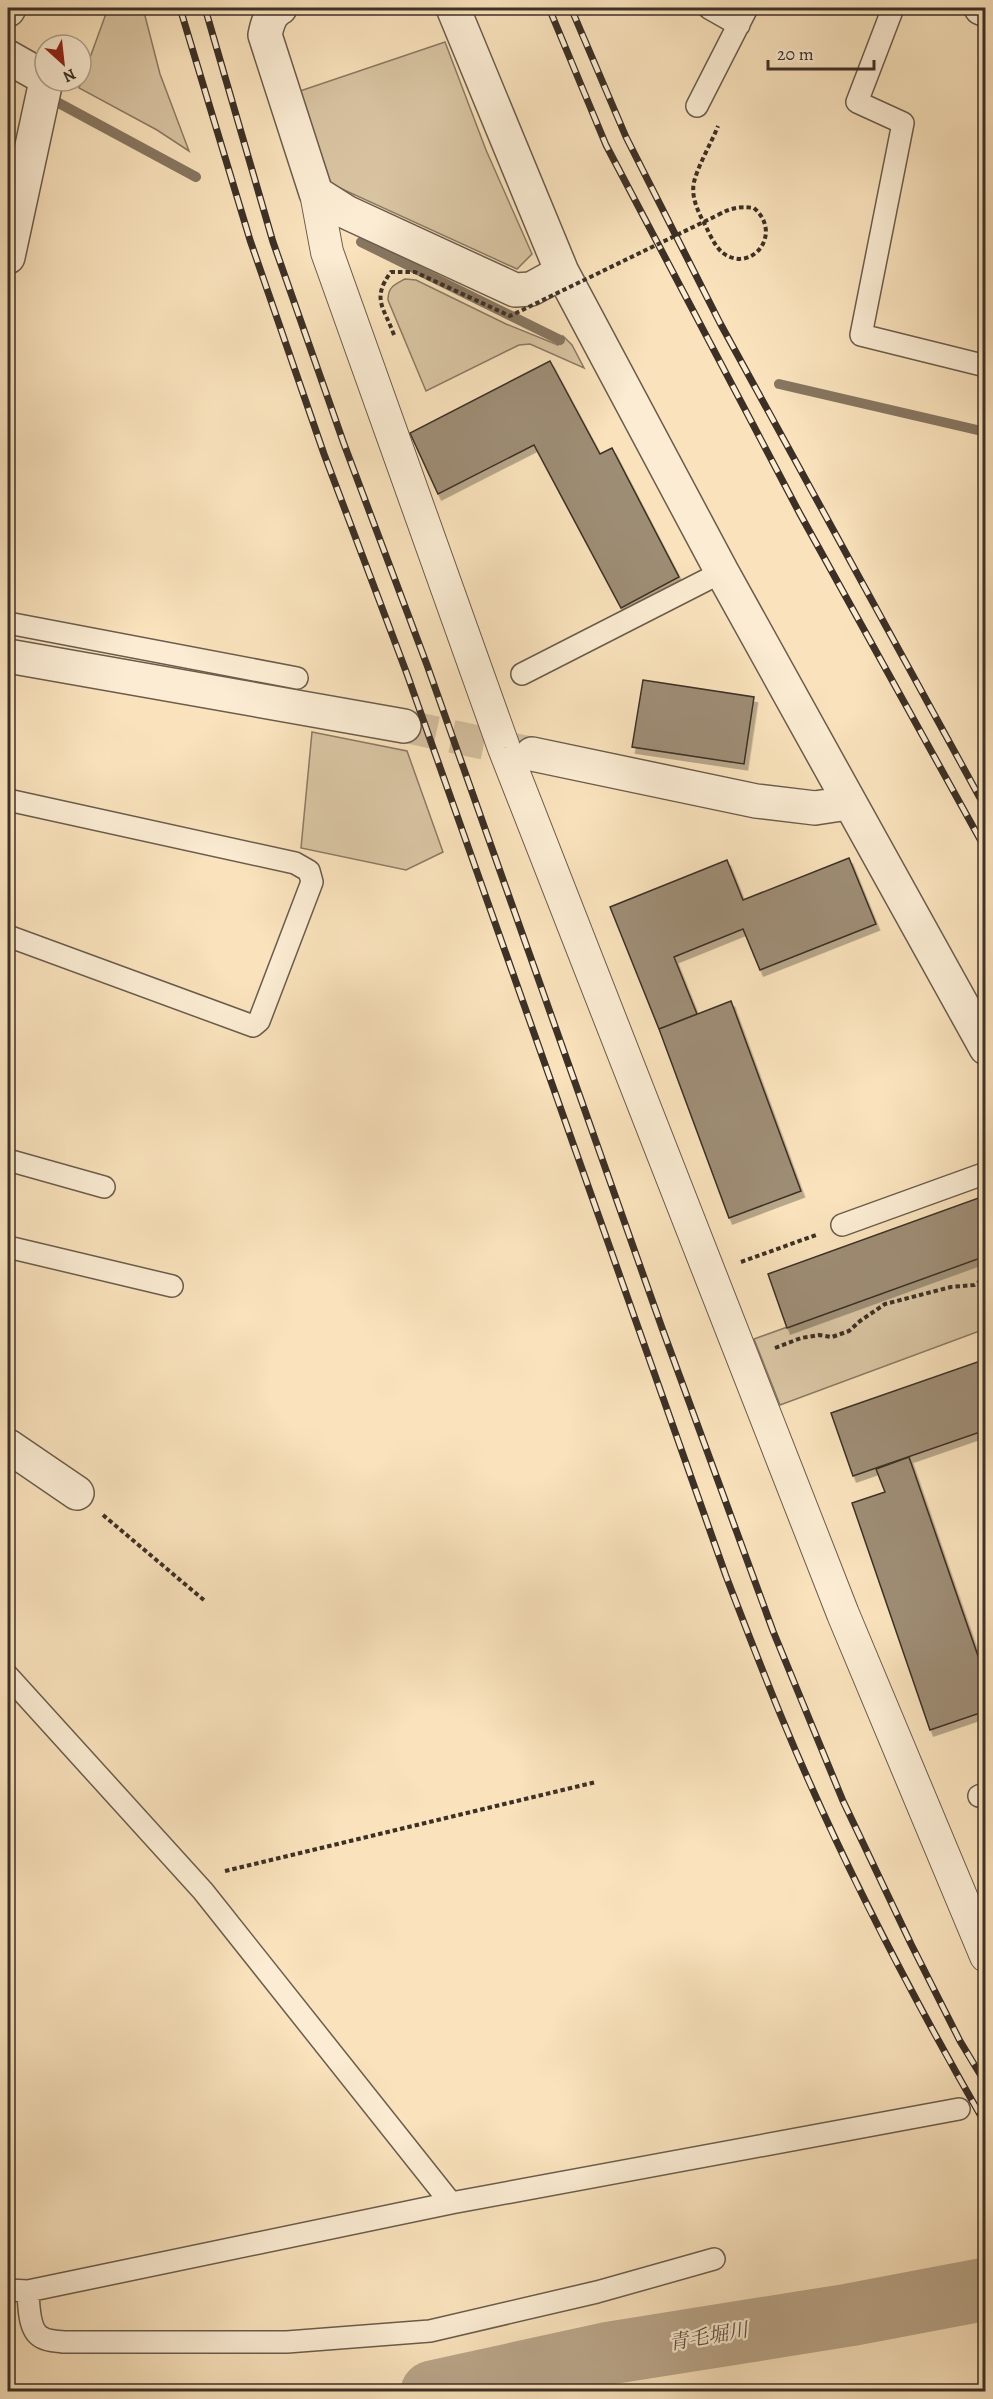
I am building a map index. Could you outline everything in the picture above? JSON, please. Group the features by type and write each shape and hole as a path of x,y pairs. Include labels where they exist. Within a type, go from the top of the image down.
{"street":[{"path":"280,8 267,23 265,35 316,193 327,252 504,748 843,1614 986,1956"},
{"path":"453,8 562,272 722,572 986,1048"},
{"path":"981,8 986,10"},
{"path":"8,57 33,73"},
{"path":"8,257 42,93"},
{"path":"316,193 346,212 515,290 531,289 562,272"},
{"path":"8,656 404,726"},
{"path":"532,754 756,801 815,808 849,803"},
{"path":"8,1446 77,1493"}],"lane":[{"path":"697,106 743,16 709,8"},
{"path":"892,8 857,102 903,123 861,335 986,366"},
{"path":"522,674 722,572"},
{"path":"8,623 297,678"},
{"path":"8,800 295,863 309,871 312,882 259,1021 253,1026 8,936"},
{"path":"8,1160 104,1187"},
{"path":"842,1225 986,1173"},
{"path":"8,1247 172,1286"},
{"path":"8,1676 192,1879 451,2203"},
{"path":"714,2259 597,2292 430,2331 287,2342 63,2342 41,2338 36,2333 18,2291 451,2203 959,2109"}],"path":[{"path":"394,335 379,298 381,285 391,272 415,272 510,316 697,225 708,220 728,209 754,208 765,220 768,230 766,239 754,254 743,258 733,258 722,252 713,240 708,230 703,220 698,210 693,195 694,182 717,130"},
{"path":"710,1274 842,1225"},
{"path":"743,1360 801,1338 819,1335 832,1337 849,1331 885,1304 951,1287 974,1285 986,1278"},
{"path":"77,1493 205,1601"},
{"path":"192,1879 596,1782"}],"shaded area":[{"path":"108,8 143,8 160,74 189,151 157,130 88,93 93,93 93,49"},
{"path":"445,42 486,150 532,254 517,269 331,184 300,91"},
{"path":"405,279 416,280 506,324 558,345 563,336 572,345 584,368 530,344 519,345 426,391 388,300 392,287"},
{"path":"312,732 407,751 443,852 406,870 301,848"},
{"path":"985,1256 985,1329 780,1405 754,1339"}],"building":[{"path":"550,361 600,454 612,448 679,577 621,608 534,445 438,494 410,433"},
{"path":"643,680 754,697 744,764 632,747"},
{"path":"849,858 876,924 760,970 743,929 674,957 697,1014 659,1029 610,907 727,860 743,900"},
{"path":"731,1001 801,1191 729,1218 659,1029"},
{"path":"984,1196 986,1256 787,1328 768,1274"},
{"path":"986,1359 986,1430 853,1476 831,1413"},
{"path":"909,1457 986,1679 986,1711 930,1730 852,1503 885,1492 876,1469"}],"waterway":[{"path":"55,101 196,177"},
{"path":"361,242 560,340"},
{"path":"779,384 986,432"},
{"name":"青毛堀川","path":"432,2392 610,2353 849,2315 986,2289"}],"tunnel":[{"path":"404,726 530,753"}],"railway":[{"path":"180,8 250,240 324,454 407,674 726,1576 803,1769 851,1873 903,1975 986,2125"},
{"path":"205,8 273,242 344,444 427,665 662,1328 773,1631 843,1801 960,2041 986,2084"},
{"path":"549,8 606,145 800,514 986,850"},
{"path":"571,8 626,137 720,323 986,809"}]}
